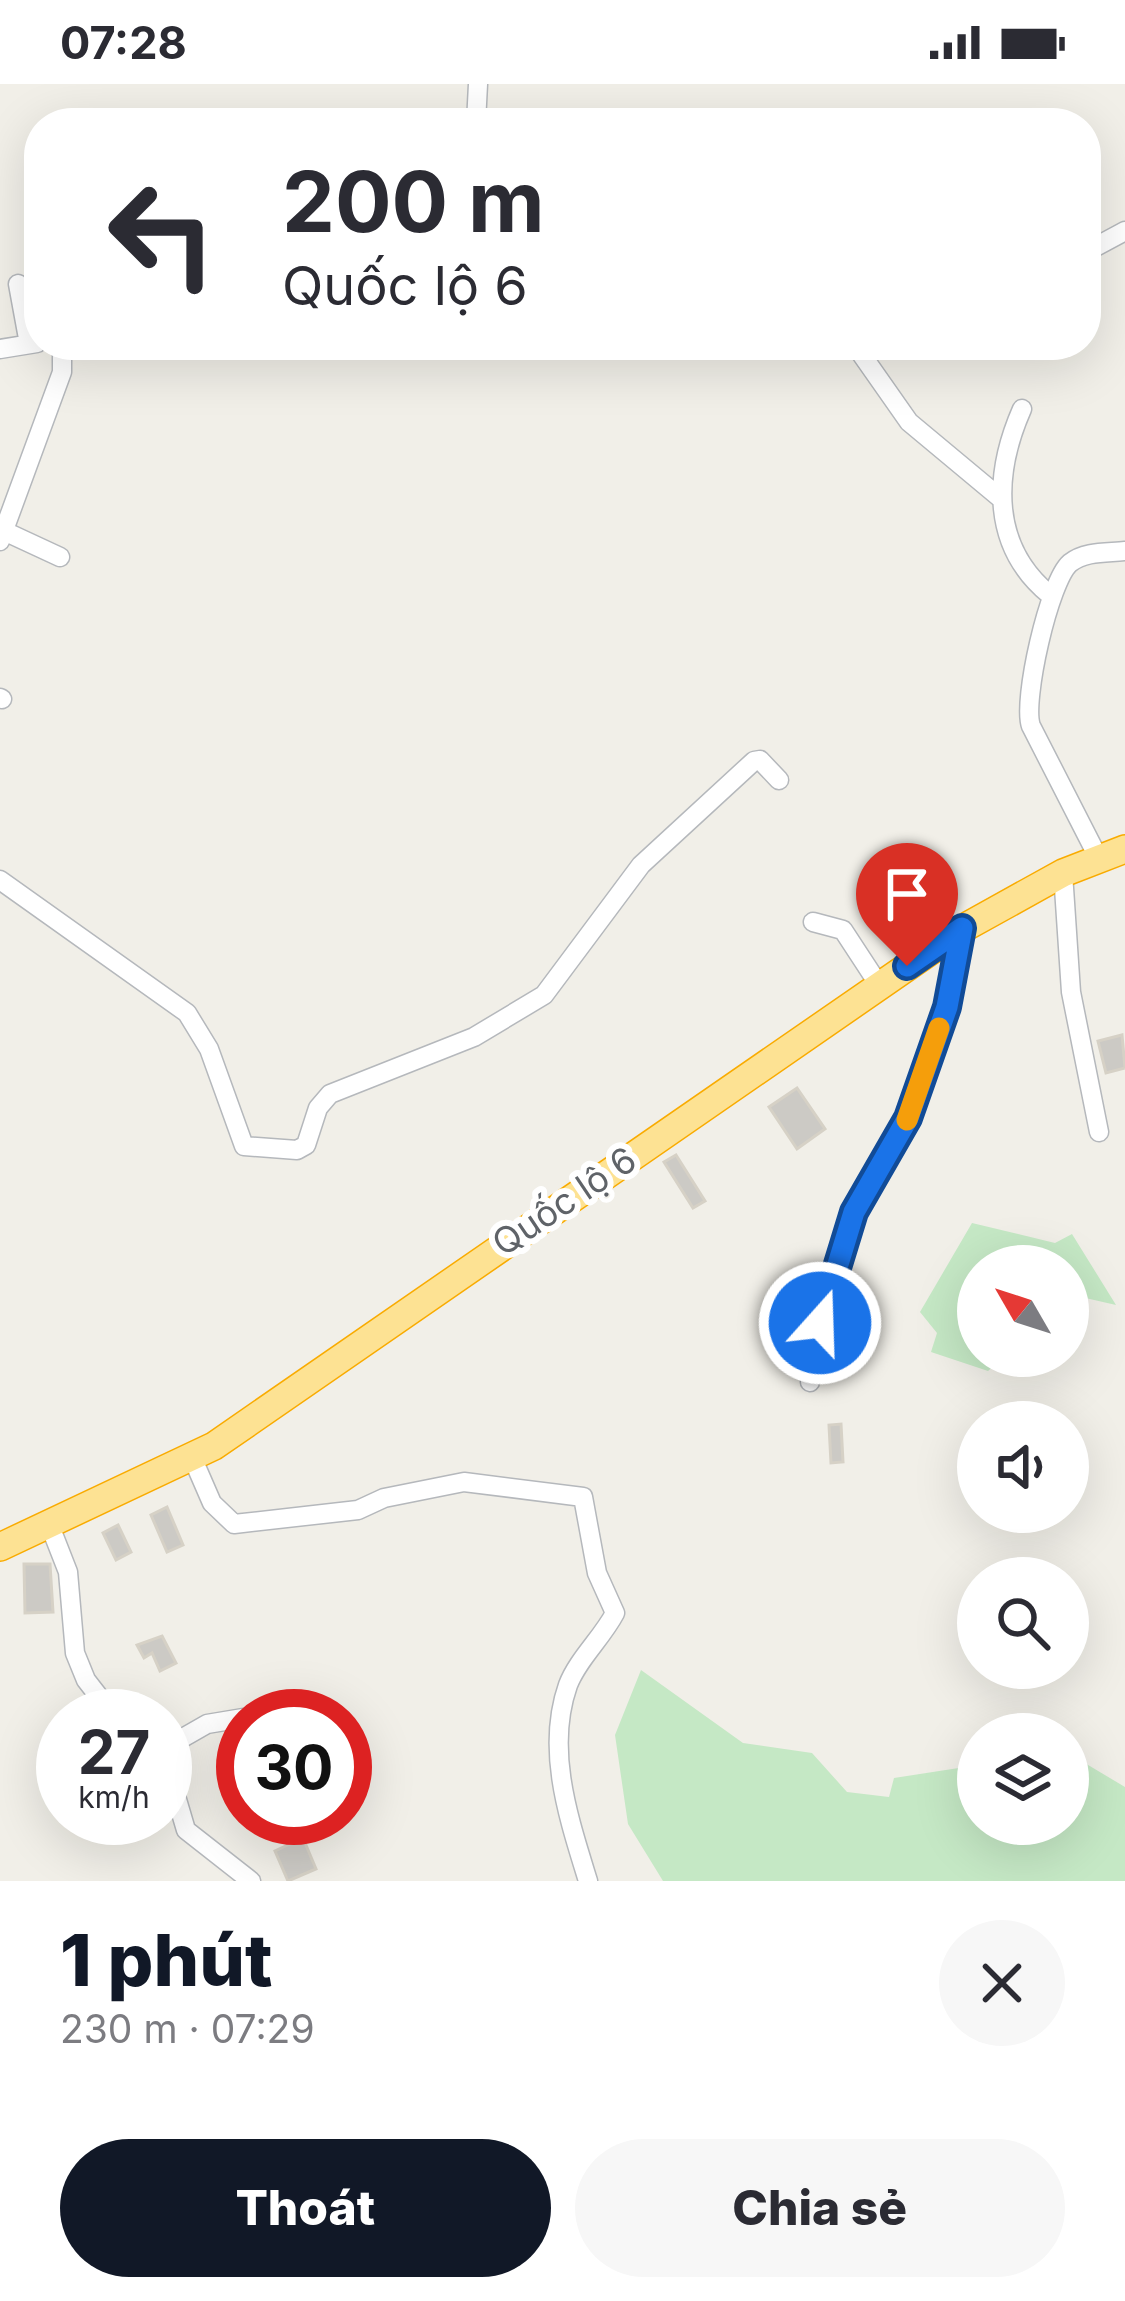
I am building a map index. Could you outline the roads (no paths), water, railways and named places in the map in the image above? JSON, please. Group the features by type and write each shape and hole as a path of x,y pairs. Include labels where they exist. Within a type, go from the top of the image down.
{"highway":[{"name":"Quốc lộ 6","path":"0,1547 192,1457 962,928 1063,873 1112,854"}],"street":[{"path":"18,284 24,306"},
{"path":"60,557 2,536 62,372 62,360"},
{"path":"865,360 908,422 999,497"},
{"path":"1022,410 999,497 1014,555 1050,595"},
{"path":"1112,854 1028,719 1050,595 1066,568 1080,556 1125,551"},
{"path":"0,880 188,1013 209,1049 244,1146 297,1150 307,1145 318,1108 330,1094 474,1037 544,995 640,865 754,761 760,760 779,780"},
{"path":"1063,873 1071,992 1099,1132"},
{"path":"813,922 843,930 879,985"},
{"path":"810,1382 813,1343 834,1289 850,1223 908,1118 947,1007 962,928"},
{"path":"192,1457 212,1503 234,1524 358,1510 464,1482 583,1497 597,1573 615,1613 569,1683 564,1705 563,1803 588,1881"},
{"path":"50,1526 68,1572 75,1653 93,1689"},
{"path":"192,1835 251,1881"}]}
